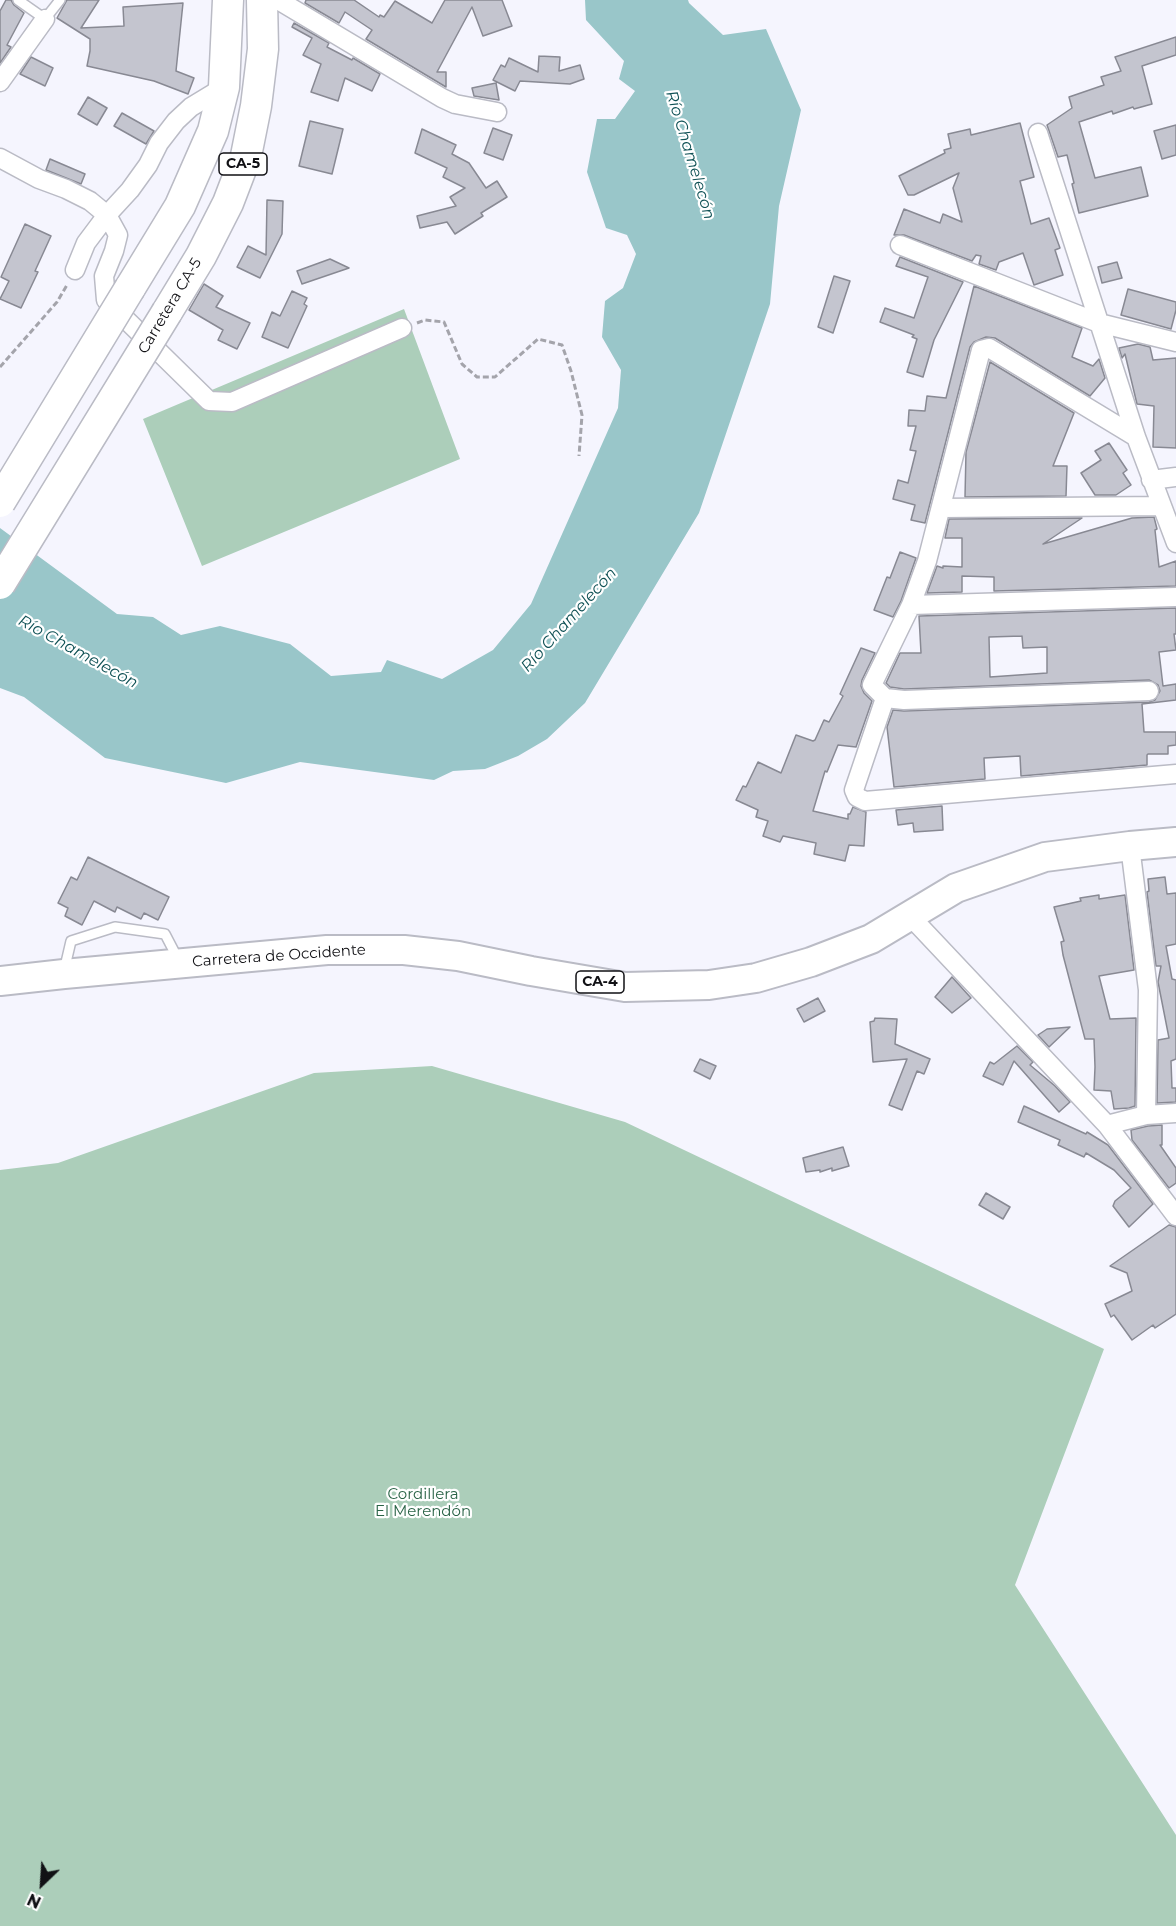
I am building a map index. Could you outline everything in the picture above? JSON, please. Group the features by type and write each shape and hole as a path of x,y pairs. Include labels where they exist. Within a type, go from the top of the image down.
{"highway":[{"name":"CA-5","path":"0,502 180,206 197,169 213,131 224,87 228,0"},
{"name":"Carretera CA-5","path":"0,584 201,256 228,203 246,156 256,106 263,49 262,0"}],"main road":[{"name":"Carretera de Occidente","path":"0,981 327,950 404,950 458,956 625,987 709,985 756,978 811,962 871,939 956,888 1045,856 1176,842"}],"street":[{"path":"278,0 442,98 455,104 497,112"},
{"path":"0,82 45,19"},
{"path":"75,270 86,243 130,190 148,165 159,143 176,121 191,107 224,87"},
{"path":"1038,133 1136,437 1176,543"},
{"path":"0,158 39,180 66,189 90,201 107,215 118,236 104,276 106,300 208,400 232,402 402,328"},
{"path":"900,245 1099,323 1176,342"},
{"path":"1136,437 988,348 981,350 927,561 912,605 872,685 885,698 904,700 1149,691"},
{"path":"1151,480 1176,477"},
{"path":"942,508 1162,506"},
{"path":"912,605 1176,597"},
{"path":"885,698 854,790 857,797 865,801 1176,774"},
{"path":"1130,846 1148,990 1146,1115"},
{"path":"910,916 1107,1125 1176,1216"},
{"path":"1107,1125 1146,1115 1176,1113"}],"lane":[{"path":"18,0 45,19 60,0"},
{"path":"64,974 71,941 115,927 165,934 180,963"}],"path":[{"path":"0,367 57,302 75,270"},
{"path":"402,328 425,320 444,322 462,364 477,377 495,377 538,339 562,345 572,371 582,416 579,456"}],"green space":[{"path":"404,309 460,459 202,566 143,419"},
{"name":"Cordillera El Merendón","path":"432,1066 625,1122 1104,1349 1015,1585 1176,1835 1176,1926 0,1926 0,1170 58,1163 314,1073"}],"water":[{"name":"Río Chamelecón","path":"585,0 688,0 723,35 766,29 801,110 779,206 770,304 699,513 585,703 547,739 518,756 485,769 453,771 434,780 300,762 226,783 105,758 24,697 0,688 0,528 117,614 153,617 181,635 220,626 290,644 331,676 381,672 387,660 442,679 493,650 531,604 618,408 621,370 602,337 605,301 623,288 636,254 627,235 606,228 587,172 597,119 615,119 635,91 619,79 624,61 586,20"}],"building":[{"path":"6,0 11,0 24,13 7,45 11,47 0,63 0,11"},
{"path":"67,0 99,0 81,28 124,26 123,7 183,3 176,71 194,78 188,94 154,81 87,66 90,39 57,18"},
{"path":"306,0 354,0 379,17 380,15 384,17 395,1 432,23 445,0 502,0 512,26 483,36 472,7 437,72 446,72 446,87 366,39 372,30 345,12 339,23 305,3"},
{"path":"294,23 329,43 327,47 352,60 353,58 380,74 372,91 345,78 338,101 311,92 321,64 303,55 312,38 292,27"},
{"path":"1176,37 1176,55 1142,66 1152,104 1134,109 1133,107 1113,114 1112,111 1079,122 1095,178 1141,167 1148,196 1079,213 1067,155 1058,157 1047,125 1072,108 1069,97 1104,85 1101,77 1121,71 1115,57"},
{"path":"539,56 560,57 559,71 580,65 584,79 570,84 520,81 515,91 493,80 501,65 505,67 509,58 538,72"},
{"path":"31,57 53,68 45,86 20,74"},
{"path":"496,83 499,100 474,96 472,88"},
{"path":"88,97 107,108 97,125 78,114"},
{"path":"122,113 154,131 146,144 114,126"},
{"path":"310,121 343,129 332,174 299,166"},
{"path":"1020,123 1034,177 1020,181 1031,224 1049,218 1060,248 1055,250 1063,275 1034,285 1023,253 999,262 996,270 979,264 981,256 976,255 972,261 904,235 894,235 904,209 940,223 943,214 962,222 953,188 959,173 914,195 908,195 899,176 951,148 948,134 970,129 971,135"},
{"path":"1176,125 1176,155 1162,159 1154,131"},
{"path":"493,128 512,135 503,160 484,153"},
{"path":"422,129 456,145 452,154 469,163 486,188 497,181 507,197 481,213 483,216 455,234 447,222 420,228 417,216 456,206 450,197 465,188 443,177 447,168 415,153"},
{"path":"50,159 85,174 81,184 46,170"},
{"path":"267,200 283,201 282,234 260,278 237,267 248,246 266,255"},
{"path":"25,224 51,236 35,271 38,272 21,308 0,299 9,281 1,277"},
{"path":"900,257 963,282 934,340 923,377 907,372 917,339 912,337 914,335 880,322 885,308 914,318 928,277 896,266"},
{"path":"330,259 349,268 302,284 297,271"},
{"path":"1117,262 1122,278 1102,283 1098,267"},
{"path":"834,276 850,281 833,333 818,327"},
{"path":"204,284 223,296 216,307 250,323 237,349 218,340 223,330 189,310"},
{"path":"974,286 1082,328 1072,357 1093,366 1099,359 1105,378 1090,396 995,338 986,337 974,342 970,347 925,523 911,520 915,505 893,499 898,480 908,483 916,451 910,450 916,426 908,426 909,410 925,411 927,396 946,398"},
{"path":"1128,289 1176,302 1171,329 1121,315"},
{"path":"292,291 307,298 304,304 307,306 288,348 262,337 272,312 280,316"},
{"path":"1138,344 1150,347 1153,360 1176,358 1176,448 1153,447 1154,406 1137,404 1125,354 1122,358 1119,348"},
{"path":"990,362 1074,413 1053,466 1067,466 1066,496 965,497 966,452"},
{"path":"1109,443 1127,470 1123,473 1131,485 1116,495 1095,495 1081,473 1101,460 1095,451"},
{"path":"1154,517 1159,567 1176,561 1176,586 994,591 994,577 962,576 962,592 927,593 937,566 962,567 962,538 945,538 949,519 1082,518 1043,544 1132,518"},
{"path":"900,552 916,558 893,617 874,610"},
{"path":"1176,608 1176,634 1174,634 1176,650 1159,652 1163,686 1176,684 1176,700 1142,704 1144,732 1176,732 1176,745 1168,746 1168,754 1148,754 1147,765 1021,776 1020,756 984,758 985,779 894,787 887,727 893,710 1149,702 1155,700 1160,691 1158,685 1149,680 904,689 890,687 886,683 900,653 921,653 919,616","holes":["1022,636 1023,648 1047,647 1047,673 990,677 989,637"]},
{"path":"861,648 875,653 861,686 872,701 856,747 838,745 827,772 825,771 813,811 848,819 848,814 853,807 866,812 864,846 849,845 845,861 814,854 816,843 783,836 780,842 763,836 768,821 756,817 758,810 736,800 743,786 746,787 758,762 781,773 796,735 815,740 824,720 829,722 843,696 840,694"},
{"path":"942,806 943,830 914,832 913,823 898,825 896,810"},
{"path":"88,857 169,897 158,920 144,913 141,919 117,907 115,912 94,901 82,925 65,916 68,908 58,903 71,877 77,880"},
{"path":"1165,877 1167,894 1176,893 1176,944 1166,946 1172,979 1176,980 1176,1059 1171,1061 1172,1088 1176,1088 1176,1102 1157,1103 1158,1040 1169,1038 1158,982 1161,966 1156,966 1147,892 1149,891 1148,879"},
{"path":"1099,895 1099,899 1125,895 1134,970 1099,976 1110,1019 1136,1018 1135,1106 1129,1108 1114,1109 1111,1091 1094,1090 1094,1039 1085,1039 1063,955 1061,942 1064,941 1054,907 1081,901 1080,898"},
{"path":"952,977 971,998 952,1013 935,997"},
{"path":"818,998 825,1011 804,1022 797,1009"},
{"path":"875,1018 897,1019 895,1044 930,1059 924,1074 917,1071 902,1110 889,1105 907,1059 873,1062 870,1022"},
{"path":"1070,1027 1049,1047 1038,1035 1047,1029"},
{"path":"1017,1046 1033,1062 1030,1065 1070,1102 1059,1112 1014,1061 1003,1085 983,1076 990,1062 994,1064"},
{"path":"700,1059 716,1066 710,1079 694,1071"},
{"path":"1024,1106 1086,1134 1087,1132 1108,1145 1153,1204 1129,1227 1113,1206 1115,1201 1131,1188 1114,1170 1086,1153 1084,1157 1058,1145 1060,1140 1018,1122"},
{"path":"1162,1125 1162,1145 1160,1145 1176,1168 1176,1183 1169,1188 1132,1140 1131,1130"},
{"path":"843,1147 849,1166 832,1171 832,1168 820,1172 820,1170 806,1172 803,1158"},
{"path":"986,1193 1010,1207 1003,1219 979,1205"},
{"path":"1169,1225 1176,1227 1176,1314 1155,1328 1153,1325 1132,1340 1114,1315 1111,1317 1105,1304 1132,1291 1127,1273 1110,1266"}]}
